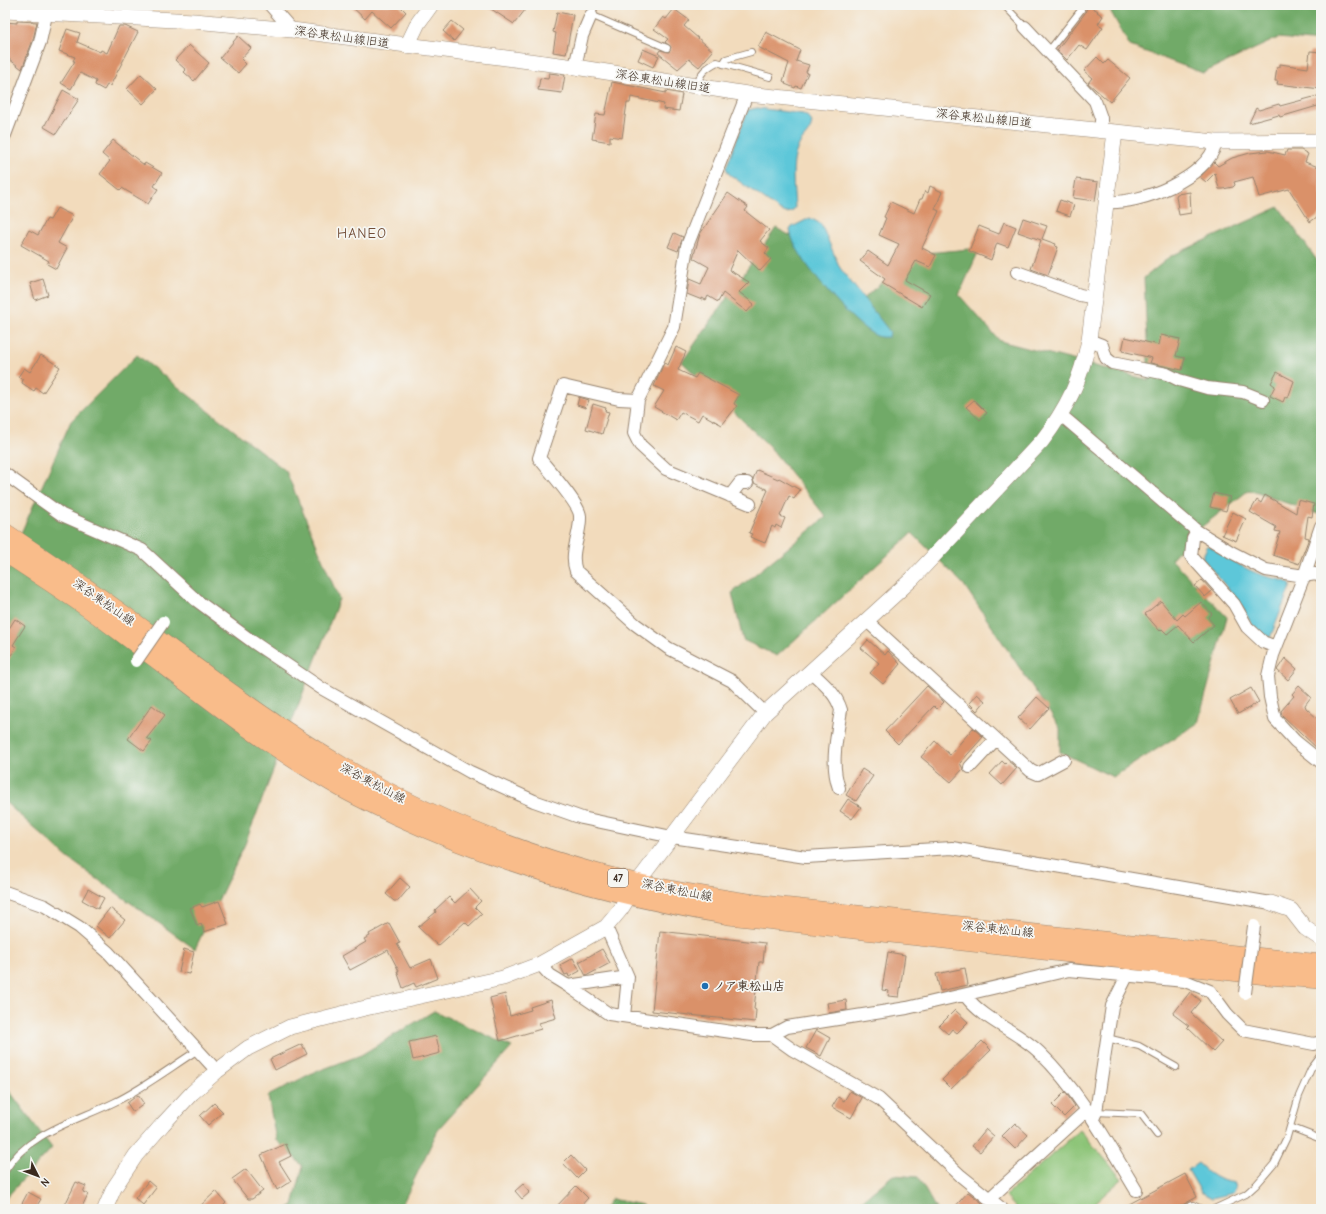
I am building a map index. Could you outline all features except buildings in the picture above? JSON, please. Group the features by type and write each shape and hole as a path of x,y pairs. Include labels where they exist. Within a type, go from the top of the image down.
{"main road":[{"name":"深谷東松山線","path":"5,533 104,601 264,717 342,767 424,810 517,848 572,866 633,889 665,904 729,916 1200,968 1321,979"},
{"name":"深谷東松山線","path":"5,552 94,612 193,688 254,732 333,783 373,804 458,843 517,864 601,889 633,889 763,905 1321,964"}],"street":[{"path":"270,5 292,30"},
{"path":"407,46 418,23 431,5"},
{"path":"574,67 582,36 593,10"},
{"name":"深谷東松山線旧道","path":"5,11 43,11 194,21 292,30 574,67 747,94 1216,142 1321,141"},
{"path":"5,135 40,42 43,11"},
{"path":"105,1209 114,1188 136,1155 192,1093 217,1071 248,1048 290,1027 361,1009 503,978 540,964 606,927 765,713 912,579 1042,441 1061,416 1077,386 1085,361 1095,298 1106,202 1108,131 1101,118 1095,101 1025,27"},
{"path":"747,94 687,246 674,327 638,400 634,433 645,451 674,474 750,504"},
{"path":"1106,202 1117,203 1176,185 1194,172 1214,152 1216,142"},
{"path":"1016,272 1080,295 1095,298"},
{"path":"1089,340 1102,345 1106,358 1112,363 1168,374 1179,380 1207,388 1243,392 1264,400"},
{"path":"638,400 619,400 563,386 539,458 573,501 580,515 572,561 576,571 635,624 668,648 732,681 765,713"},
{"path":"1061,416 1197,531 1231,552 1266,570 1304,576 1315,574 1321,576"},
{"path":"5,474 62,515 142,550 196,600 253,642 321,688 470,772 534,801 582,818 672,837 806,857 952,848 1271,903 1291,910 1305,928 1321,939"},
{"path":"730,496 740,482 747,482"},
{"path":"1321,526 1304,576 1276,647 1268,676 1274,719 1295,742 1321,762"},
{"path":"1197,531 1193,538 1191,556 1234,604 1247,628 1263,642 1276,647"},
{"path":"866,620 1031,771 1038,774 1064,760"},
{"path":"136,661 163,622"},
{"path":"810,671 835,696 841,710 834,758 834,775 839,788"},
{"path":"970,766 996,739"},
{"path":"5,892 45,906 79,927 108,952 217,1071"},
{"path":"1245,993 1254,926"},
{"path":"606,927 628,977 624,1016"},
{"path":"540,964 550,975 609,1014 752,1035 772,1035 787,1027 907,1008 1069,970 1128,974 1185,981 1210,991 1227,1014 1243,1030 1314,1044 1321,1042"},
{"path":"990,1199 1092,1114 1112,1006 1128,974"},
{"path":"568,986 628,977"},
{"path":"964,995 973,1006 1035,1048 1068,1084 1092,1114 1136,1190"},
{"path":"772,1035 793,1050 879,1100 961,1176 1002,1209"}],"lane":[{"path":"1004,5 1025,27"},
{"path":"593,10 667,48"},
{"path":"1048,52 1081,10"},
{"path":"723,64 726,59 751,52"},
{"path":"697,87 698,77 707,67 716,62 770,77"},
{"path":"1107,1038 1139,1046 1176,1067"},
{"path":"5,1171 11,1162 53,1129 116,1102 198,1050"},
{"path":"1214,1209 1246,1194 1256,1185 1281,1152 1302,1090 1312,1069 1321,1056"},
{"path":"1092,1114 1141,1114 1157,1135"},
{"path":"1290,1127 1321,1139"},
{"path":"1184,1209 1192,1205 1201,1209"}],"green space":[{"path":"1107,5 1321,5 1321,42 1278,38 1203,73 1130,46"},
{"path":"1279,207 1321,266 1321,515 1249,490 1195,532 1171,559 1227,617 1198,723 1113,777 1060,752 1060,728 964,585 912,533 777,656 743,640 732,593 826,517 769,446 682,362 776,228 814,248 852,308 916,254 980,248 959,295 1000,341 1149,380 1144,278 1171,256"},
{"path":"137,355 286,471 339,599 245,844 195,949 68,858 5,802 5,569 71,421"},
{"path":"434,1011 512,1047 439,1128 400,1209 286,1209 293,1205 303,1166 276,1140 268,1096 310,1074 361,1055"},
{"path":"5,1085 52,1148 5,1199"},
{"path":"1080,1130 1122,1179 1088,1209 1017,1209 1005,1196"},
{"path":"893,1175 918,1177 936,1209 852,1209"},
{"path":"611,1199 643,1205 647,1209 604,1209"}],"water":[{"path":"757,108 803,114 812,122 810,130 800,144 794,161 793,177 795,207 792,212 786,213 779,210 729,174 726,168 748,110"},
{"path":"810,218 821,224 840,268 890,332 889,337 877,336 854,319 826,289 801,256 793,241 790,230 792,227"},
{"path":"1208,545 1250,570 1265,576 1283,580 1291,585 1270,638 1252,625 1241,604 1202,558"},
{"path":"1198,1163 1215,1177 1235,1183 1236,1188 1233,1193 1212,1198 1201,1192 1188,1170"}],"place":[{"name":"ノア東松山店","path":"705,986"}],"district":[{"name":"HANEO","path":"362,233"}]}
